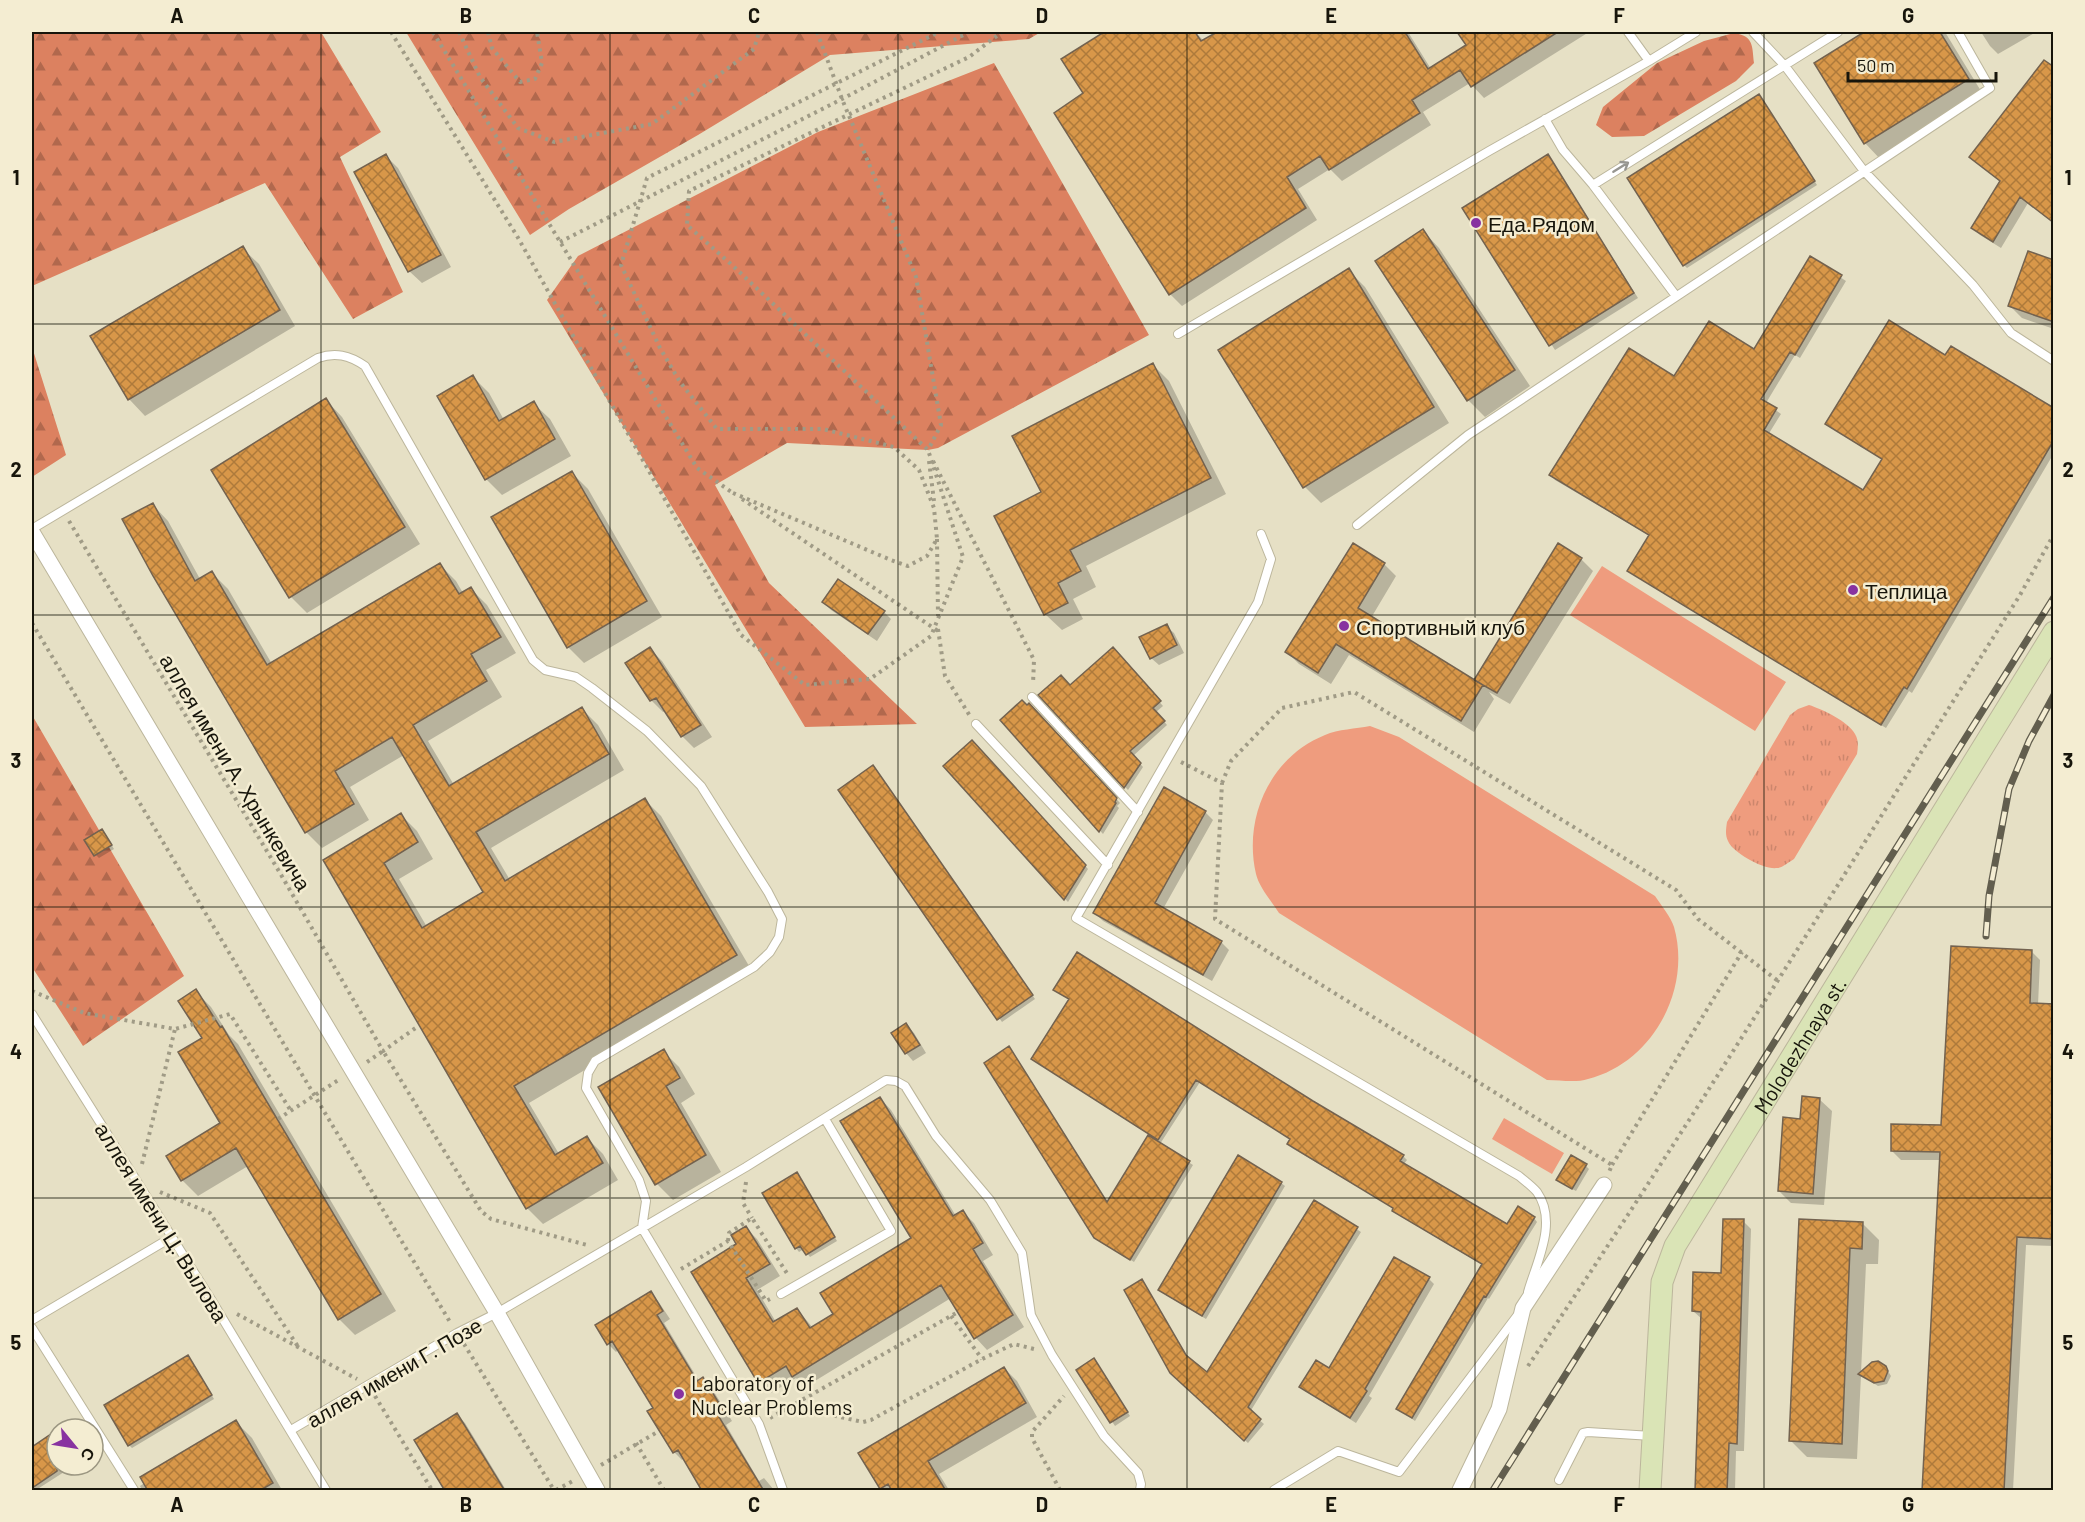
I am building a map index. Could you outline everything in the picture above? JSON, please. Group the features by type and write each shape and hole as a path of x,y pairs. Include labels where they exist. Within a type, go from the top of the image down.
{"main road":[{"name":"Molodezhnaya st.","path":"1650,1491 1662,1282 1675,1246 2054,632"}],"street":[{"path":"32,530 497,1313 597,1491"},
{"path":"1460,1491 1499,1409 1523,1308 1604,1185"}],"lane":[{"path":"1628,32 1648,61"},
{"path":"1178,334 1489,150 1696,32"},
{"path":"1753,32 1785,66 1864,171 1973,285 2011,333 2054,361"},
{"path":"1593,185 1838,32"},
{"path":"1357,525 1468,435 1990,88 1958,32"},
{"path":"1545,119 1563,150 1593,185 1676,296"},
{"path":"32,530 318,358 330,354 355,359 365,366 533,660 545,670 576,678 592,688 647,730 701,786 768,892 782,919 779,937 770,952 754,967 595,1061 588,1073 586,1088 639,1180 646,1201 642,1228 759,1424 783,1491"},
{"path":"1261,534 1271,559 1258,603 1076,918 1519,1176 1536,1191 1545,1208 1547,1228 1523,1308 1399,1472 1338,1451 1274,1491"},
{"path":"1032,697 1138,812"},
{"path":"976,724 1108,865"},
{"name":"аллея имени Ц. Вылова","path":"32,1014 212,1301 326,1491"},
{"name":"аллея имени Г. Позе","path":"291,1430 748,1166 885,1080 896,1081 905,1086 936,1136 990,1200 1022,1253 1031,1314 1052,1355 1104,1436 1138,1473 1140,1491"},
{"path":"781,1294 891,1231 825,1119"},
{"path":"32,1320 172,1237"},
{"path":"32,1328 134,1491"},
{"path":"1559,1480 1583,1434 1588,1432 1653,1436"}],"path":[{"path":"391,32 517,236 741,635 806,685 870,679 931,636 936,630"},
{"path":"433,32 697,468 936,630"},
{"path":"459,32 480,77 518,128 554,142 652,124 754,49 759,32"},
{"path":"488,32 492,48 520,82 535,78 542,63 537,32"},
{"path":"817,32 842,99 916,277 941,425 928,450 937,539 938,619 936,630 945,676 976,724"},
{"path":"934,508 919,470 894,447 823,429 717,429 680,382 665,357 621,265 647,178 939,32"},
{"path":"560,242 969,32"},
{"path":"1002,32 969,57 689,191 687,225 928,450 1034,660 1032,697"},
{"path":"928,450 963,557 938,619"},
{"path":"734,493 891,561 908,566 927,556 937,539"},
{"name":"аллея имени А. Хрынкевича","path":"62,510 280,873 383,1051 481,1211 491,1219 605,1250"},
{"path":"1524,1371 1613,1240 1778,981 2020,596 2054,534"},
{"path":"32,623 314,1096 554,1491"},
{"path":"1612,1165 1215,919 1222,783 1231,761 1282,708 1354,692 1676,890 1698,919 1778,981"},
{"path":"1170,755 1222,783"},
{"path":"1604,1185 1612,1165 1742,952"},
{"path":"32,990 84,1013 175,1029 230,1014 291,1111"},
{"path":"278,1119 417,1027"},
{"path":"175,1029 138,1183 210,1213 299,1348"},
{"path":"748,1166 743,1203 795,1286"},
{"path":"752,1218 729,1233 728,1241 766,1301 781,1294"},
{"path":"670,1276 728,1241"},
{"path":"212,1301 368,1384 432,1491"},
{"path":"759,1424 958,1312"},
{"path":"951,1316 982,1359"},
{"path":"790,1406 863,1422 871,1420 1014,1344 1022,1344 1052,1355"},
{"path":"1060,1491 1032,1438 1032,1432 1072,1387"},
{"path":"587,1473 659,1431"},
{"path":"636,1443 664,1491"}],"green space":[{"path":"32,32 321,32 381,132 340,157 403,292 353,319 265,183 32,286"},
{"path":"406,32 1041,32 1029,39 830,55 698,135 569,209 530,235"},
{"path":"1734,33 1749,39 1754,63 1736,81 1644,136 1612,137 1596,125 1603,107 1657,63 1704,41"},
{"path":"994,63 1149,335 938,448 928,450 787,443 715,485 769,583 917,724 805,727 547,300 578,256 818,132"},
{"path":"32,347 66,455 32,477"},
{"path":"1602,566 1786,682 1755,731 1570,615"},
{"path":"1809,705 1835,716 1852,729 1857,739 1857,754 1794,859 1779,868 1771,868 1757,864 1731,846 1726,836 1727,822 1790,715"},
{"path":"32,715 184,976 83,1046 32,967"},
{"path":"1370,726 1399,737 1655,896 1674,927 1678,951 1677,975 1672,999 1662,1021 1631,1057 1611,1070 1588,1079 1547,1080 1279,913 1258,879 1253,853 1258,811 1265,792 1289,758 1306,745 1330,733"},
{"path":"1504,1118 1564,1153 1552,1174 1492,1139"}],"building":[{"path":"1104,32 1195,32 1201,41 1217,32 1405,32 1428,69 1466,45 1457,32 1558,32 1471,87 1460,70 1412,100 1420,113 1329,170 1320,156 1287,177 1306,208 1169,295 1054,113 1083,93 1061,59"},
{"path":"1864,32 1940,32 1969,79 1864,144 1814,63"},
{"path":"2044,60 2054,67 2054,223 2020,197 1993,242 1971,228 2000,181 1969,157"},
{"path":"1759,94 1815,181 1683,266 1627,178"},
{"path":"386,154 441,255 408,272 354,172"},
{"path":"1548,154 1634,293 1549,346 1462,208"},
{"path":"1423,229 1515,370 1467,401 1375,261"},
{"path":"243,246 280,310 128,400 90,336"},
{"path":"2028,251 2054,260 2054,322 2008,306"},
{"name":"Теплица","path":"1810,256 1842,275 1795,355 1790,352 1761,399 1777,408 1764,430 1863,490 1882,459 1825,424 1889,320 1945,355 1951,346 2054,408 2054,440 1907,689 1904,687 1881,725 1627,571 1649,535 1549,475 1629,348 1674,376 1709,321 1754,349"},
{"path":"1349,268 1434,407 1303,488 1218,350"},
{"path":"1153,363 1211,478 1070,550 1081,571 1058,583 1068,603 1044,615 994,516 1041,492 1012,436"},
{"path":"473,375 499,421 534,401 555,439 485,480 437,396"},
{"path":"326,398 405,527 289,598 211,470"},
{"path":"572,471 647,601 567,648 491,517"},
{"path":"153,503 195,581 212,571 267,665 440,563 459,594 471,587 501,637 471,654 487,681 413,725 449,786 582,707 609,754 476,832 505,881 645,798 737,955 514,1086 555,1155 587,1136 603,1163 526,1209 323,860 401,813 418,842 384,863 422,928 483,892 392,737 335,771 354,804 305,833 153,576 122,519"},
{"name":"Спортивный клуб","path":"1353,543 1385,563 1358,608 1483,685 1461,721 1336,644 1318,673 1285,652"},
{"path":"1558,543 1582,558 1497,693 1474,680"},
{"path":"838,579 885,611 868,634 822,602"},
{"path":"1167,624 1177,645 1150,659 1139,637"},
{"path":"650,647 701,725 681,737 656,698 650,701 625,663"},
{"path":"1113,647 1161,701 1153,708 1165,721 1130,751 1141,763 1124,788 1038,695 1061,675 1070,685"},
{"path":"1022,700 1027,705 1029,703 1117,798 1099,832 1000,720"},
{"path":"972,740 1086,865 1064,900 943,766"},
{"path":"873,765 1033,995 997,1020 838,790"},
{"path":"1164,787 1206,811 1155,903 1222,941 1203,975 1093,913"},
{"path":"102,829 112,845 94,856 84,840"},
{"path":"1951,946 2032,950 2030,1003 2054,1004 2054,1239 2017,1237 2004,1491 1922,1491 1940,1152 1891,1151 1891,1124 1941,1125"},
{"path":"1077,952 1313,1101 1404,1155 1400,1161 1507,1224 1518,1206 1535,1217 1486,1297 1484,1296 1412,1418 1396,1409 1482,1264 1392,1211 1393,1208 1287,1144 1290,1139 1196,1080 1158,1140 1031,1059 1069,999 1053,990"},
{"path":"196,989 220,1027 222,1026 381,1294 338,1320 236,1148 181,1181 166,1156 220,1123 178,1052 202,1038 178,1001"},
{"path":"906,1023 920,1045 905,1054 891,1033"},
{"path":"1009,1046 1107,1202 1148,1135 1190,1161 1130,1260 1094,1238 984,1063"},
{"path":"664,1049 680,1078 666,1086 706,1155 655,1185 598,1087"},
{"path":"1802,1096 1820,1098 1813,1194 1778,1191 1783,1117 1800,1119"},
{"path":"880,1097 953,1216 963,1210 983,1243 973,1249 1013,1315 974,1339 941,1285 792,1377 786,1366 758,1383 691,1272 736,1244 731,1235 746,1226 770,1264 746,1278 773,1322 797,1308 810,1328 833,1314 820,1293 911,1238 840,1121"},
{"path":"1238,1155 1282,1182 1202,1316 1158,1290"},
{"path":"1571,1155 1587,1164 1572,1189 1556,1180"},
{"path":"797,1172 835,1237 806,1255 800,1246 795,1249 762,1193"},
{"path":"1314,1200 1358,1227 1248,1407 1261,1419 1244,1441 1170,1373 1124,1290 1142,1279 1186,1355 1207,1372"},
{"path":"1723,1219 1744,1219 1737,1444 1729,1443 1727,1491 1695,1491 1701,1312 1692,1311 1693,1272 1721,1273"},
{"path":"1799,1219 1863,1222 1862,1249 1850,1248 1842,1444 1789,1441"},
{"path":"1394,1257 1430,1277 1350,1418 1299,1387 1316,1360 1329,1368"},
{"name":"Laboratory of Nuclear Problems","path":"651,1291 663,1311 657,1315 697,1381 703,1377 725,1413 719,1417 764,1491 702,1491 678,1450 673,1453 647,1411 653,1408 612,1341 607,1345 595,1325"},
{"path":"188,1355 212,1395 128,1446 104,1405"},
{"path":"1094,1358 1128,1412 1110,1423 1076,1370"},
{"path":"1878,1361 1886,1366 1888,1371 1884,1381 1874,1383 1858,1374 1872,1362"},
{"path":"1004,1367 1026,1403 928,1461 946,1491 892,1491 888,1484 880,1489 858,1453"},
{"path":"457,1413 505,1491 445,1491 414,1440"},
{"path":"236,1420 273,1483 259,1491 148,1491 140,1477"},
{"path":"45,1438 45,1477 48,1477 32,1488 32,1447"}],"railway":[{"path":"1493,1490 2054,597"},
{"path":"1986,936 1989,896 2009,789 2029,741 2054,695"}],"place":[{"name":"Еда.Рядом","path":"1476,223"},
{"name":"Теплица","path":"1853,590"},
{"name":"Спортивный клуб","path":"1344,626"},
{"name":"Laboratory of Nuclear Problems","path":"679,1394"}]}
